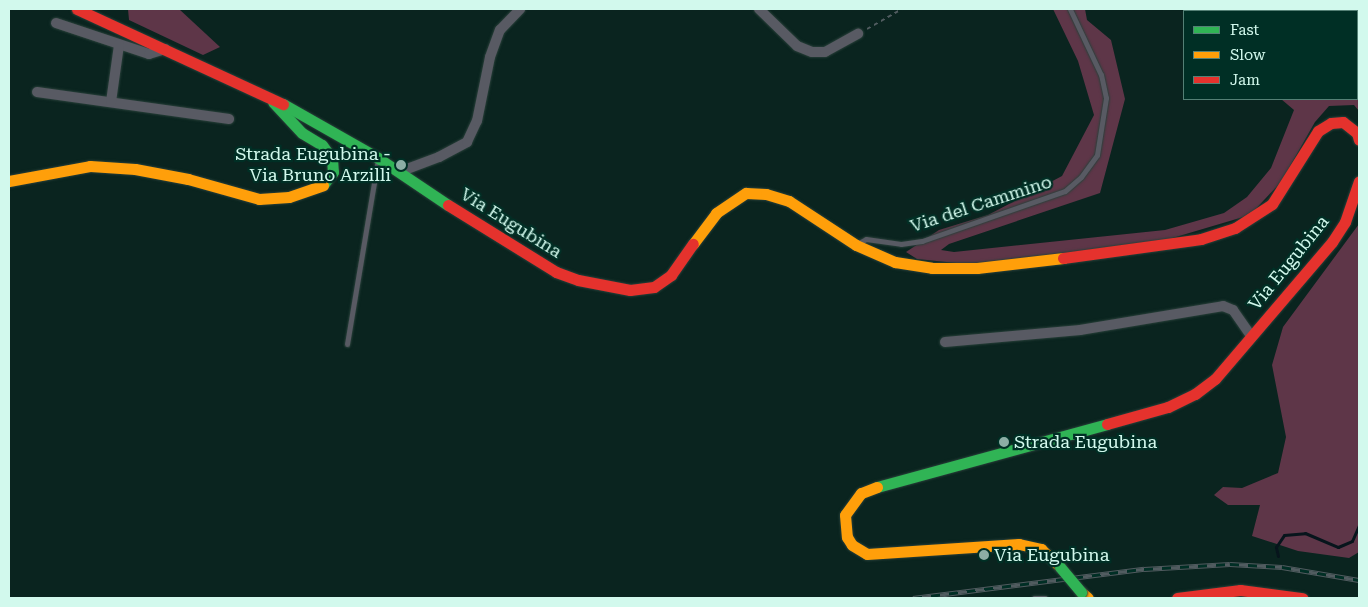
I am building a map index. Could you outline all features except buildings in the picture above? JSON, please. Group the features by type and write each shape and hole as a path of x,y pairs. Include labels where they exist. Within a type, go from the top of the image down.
{"street":[{"name":"Via Eugubina","path":"77,9 268,96 378,158 533,260 578,280 616,289 630,290 654,287 666,278 716,213 746,193 766,194 789,201 856,245 895,262 950,270 1055,260 1201,239 1236,228 1272,204 1318,132 1331,122 1349,126 1359,140"},
{"path":"399,172 439,157 467,142 477,121 493,48 500,30 520,9"},
{"path":"759,9 797,46 812,52 825,52 858,34"},
{"path":"56,23 149,54 165,49"},
{"path":"111,102 119,45"},
{"path":"37,92 229,119"},
{"path":"9,181 90,166 135,169 188,179 259,200 289,197 322,186 332,172 332,159 322,145 302,133 268,96"},
{"name":"Via Eugubina","path":"1084,595 1041,548 1019,544 889,555 867,554 852,545 847,537 845,515 861,493 874,488 1168,407 1215,379 1332,242 1345,222 1359,182"},
{"name":"Via Eugubina","path":"945,342 1080,330 1223,306 1233,310 1252,337"},
{"path":"1176,598 1244,593 1302,598"},
{"path":"1244,593 1269,598"}],"lane":[{"name":"Via del Cammino","path":"856,245 862,239 901,244 922,241 1065,191 1081,177 1097,155 1106,98 1101,75 1070,9"},
{"path":"347,344 378,158"},
{"path":"1034,598 1045,598"}],"path":[{"path":"858,34 902,9"}],"shaded area":[{"path":"128,9 179,9 220,47 203,55 129,20"},
{"path":"1053,9 1085,9 1087,20 1111,40 1125,99 1100,193 949,244 941,250 954,252 1165,230 1224,213 1247,197 1271,168 1294,110 1282,100 1358,100 1358,10 1349,10 1359,9 1359,111 1354,105 1329,106 1315,122 1281,182 1250,215 1169,239 976,265 917,259 906,252 939,230 988,215 1062,176 1094,115 1078,61"},
{"path":"1359,224 1359,552 1349,558 1298,551 1252,536 1260,505 1228,505 1214,495 1223,487 1242,488 1278,473 1286,437 1272,365 1283,327"}],"waterway":[{"path":"1278,556 1276,547 1284,535 1305,533 1338,547 1352,541 1359,525"}],"railway":[{"path":"913,598 1144,569 1230,564 1282,567 1359,580"}],"traffic: fast":[{"path":"273,102 302,133 322,145 332,159 333,172 323,185"},
{"path":"283,104 378,158 448,205"},
{"path":"877,487 1107,424"},
{"path":"1060,567 1081,592"}],"traffic: slow":[{"path":"9,181 90,166 135,169 188,179 259,199 289,197 323,185"},
{"path":"693,244 716,213 746,193 766,194 789,201 856,245 895,262 932,268 977,268 1063,258"},
{"path":"877,487 861,493 845,515 847,537 852,545 867,554 1019,544 1041,549 1060,567"},
{"path":"1081,592 1088,598"}],"traffic: jam":[{"path":"77,9 283,104"},
{"path":"1063,258 1201,239 1235,228 1272,204 1318,131 1331,123 1343,122 1357,133 1359,140"},
{"path":"1107,424 1168,407 1195,394 1215,379 1332,242 1345,222 1359,181"},
{"path":"448,205 556,272 578,280 630,290 654,287 671,275 693,244"},
{"path":"1177,598 1240,590 1302,598"}],"place":[{"name":"Strada Eugubina - Via Bruno Arzilli","path":"401,165"},
{"name":"Strada Eugubina","path":"1004,442"},
{"name":"Via Eugubina","path":"984,555"}]}
